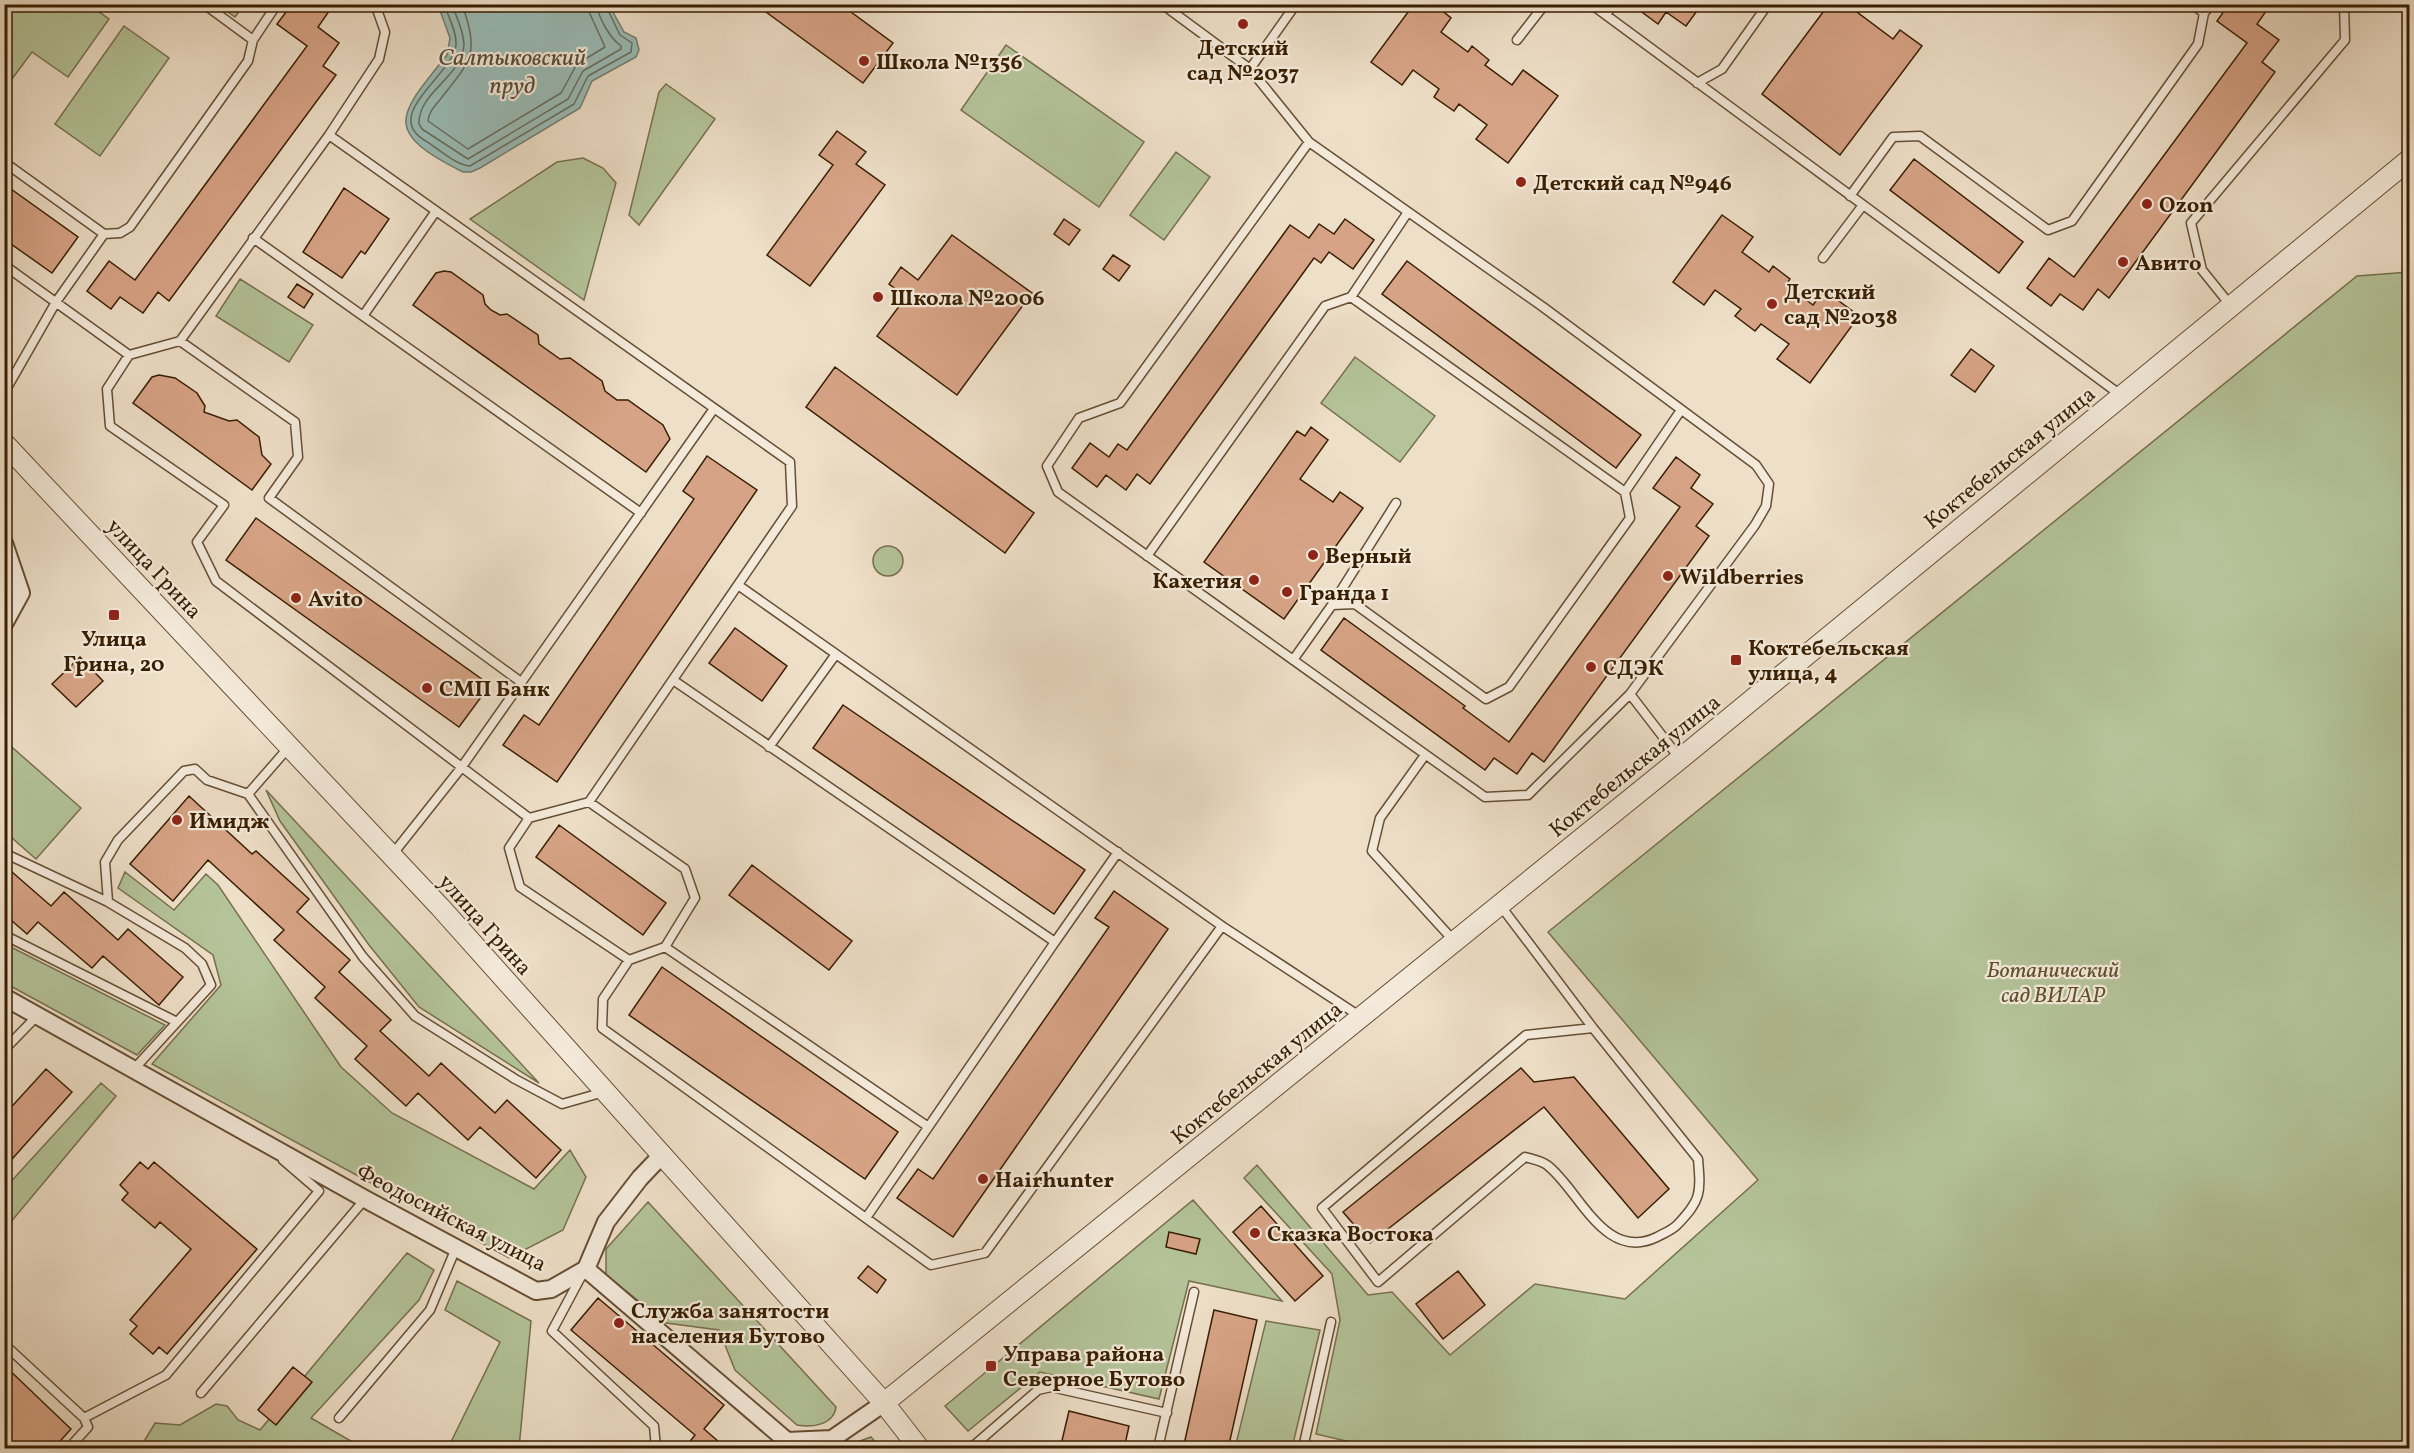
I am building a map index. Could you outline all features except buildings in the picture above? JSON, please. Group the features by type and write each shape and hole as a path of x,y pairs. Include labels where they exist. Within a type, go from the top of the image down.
{"street":[{"name":"Коктебельская улица","path":"884,1403 1680,759 2409,159"},
{"name":"улица Грина","path":"4,443 391,856 884,1403 919,1449"},
{"path":"4,543 21,593 4,624"},
{"name":"Феодосийская улица","path":"4,997 365,1199 536,1291 551,1289 586,1269"},
{"path":"662,1156 640,1178 606,1222 586,1269 789,1445 832,1439 884,1403"}],"lane":[{"path":"204,4 253,40"},
{"path":"4,162 104,234 120,233 130,227 248,61 253,40 277,4"},
{"path":"375,4 385,32 379,59 329,135 180,341 129,355 107,389 110,426 224,505 197,542 216,580 529,818"},
{"path":"1162,4 1250,69 1309,142 1543,307 1756,465 1769,484 1766,506 1755,525 1630,694 1528,795 1485,797 1058,492 1047,466 1079,418 1120,403 1309,142"},
{"path":"1250,69 1296,4"},
{"path":"1517,40 1545,4"},
{"path":"1591,4 2122,396"},
{"path":"1606,15 1613,4"},
{"path":"1697,83 1722,69 1768,4"},
{"path":"2192,4 2204,13"},
{"path":"1850,196 1893,137 1920,136 2048,230 2072,221 2198,44 2204,13 2211,4"},
{"path":"2232,306 2202,270 2191,223 2345,40 2343,4"},
{"path":"329,135 713,410 790,462 792,506 589,802 529,818 509,848 520,887 629,960"},
{"path":"1823,258 1863,205"},
{"path":"363,316 436,211"},
{"path":"1147,556 1325,306 1351,297 1408,212"},
{"path":"4,393 56,302 104,234"},
{"path":"253,238 641,513"},
{"path":"4,264 129,355"},
{"path":"1332,604 1354,604 1486,699 1509,687 1630,518 1624,492 1351,297"},
{"path":"180,341 295,422 298,457 269,498 521,682"},
{"path":"391,856 461,768 713,410"},
{"path":"1624,492 1681,410"},
{"path":"1293,660 1332,604 1396,503"},
{"path":"738,585 1222,926 1361,1017"},
{"path":"769,747 836,654"},
{"path":"673,680 1055,942"},
{"path":"1630,694 1680,759"},
{"path":"248,794 289,747"},
{"path":"1425,755 1380,818 1372,851 1454,942"},
{"path":"108,902 105,862 114,848 184,771 195,769 207,780 248,794 363,957 416,1016 514,1079 562,1104 604,1092"},
{"path":"589,802 686,869 695,898 666,947 629,960 603,999 602,1028 932,1265 985,1252 1222,926"},
{"path":"866,1218 927,1126 1118,852"},
{"path":"4,853 108,902 185,948 202,964 210,985 134,1069"},
{"path":"1500,905 1593,1028 1698,1159 1700,1185 1696,1205 1674,1228 1643,1244 1619,1238 1598,1225 1546,1164 1525,1157 1378,1282 1322,1208 1526,1035 1593,1028"},
{"path":"4,935 177,1022"},
{"path":"666,947 927,1126"},
{"path":"4,1050 38,1015"},
{"path":"84,1418 166,1375 319,1191 252,1134"},
{"path":"201,1393 365,1199"},
{"path":"339,1418 430,1310 456,1248"},
{"path":"586,1269 552,1331 654,1426 656,1449"},
{"path":"1158,1449 1194,1292"},
{"path":"1303,1449 1332,1322"},
{"path":"4,1344 84,1418 88,1427 69,1449"},
{"path":"971,1449 1038,1390 1051,1387 1167,1413"}],"green space":[{"path":"12,5 89,5 109,19 68,77 32,52 6,87 5,15"},
{"path":"218,5 244,5 235,17"},
{"path":"124,26 169,58 100,156 55,124"},
{"path":"1006,45 1144,142 1099,207 961,110"},
{"path":"666,84 715,119 639,225 629,215 659,92"},
{"path":"1176,152 1210,177 1164,240 1130,215"},
{"path":"583,158 603,168 616,183 584,300 470,219 557,162"},
{"name":"Ботанический сад ВИЛАР","path":"2409,272 2409,1448 1376,1448 1316,1434 1340,1320 1332,1274 1244,1178 1257,1165 1368,1295 1392,1292 1450,1355 1535,1284 1625,1299 1758,1180 1548,932 2357,276"},
{"path":"240,279 313,325 289,362 216,316"},
{"path":"1355,357 1435,416 1400,462 1321,403"},
{"path":"888,546 899,550 903,561 899,572 888,576 877,572 873,561 877,550"},
{"path":"5,741 81,808 36,859 5,832"},
{"path":"266,790 539,1083 419,1007 369,945 280,821"},
{"path":"125,872 174,910 206,874 218,885 341,1067 392,1113 534,1189 570,1150 586,1177 563,1230 509,1258 152,1064 221,985 213,955 118,888"},
{"path":"4,944 165,1025 137,1055 5,983"},
{"path":"101,1083 116,1096 5,1229 5,1188"},
{"path":"1193,1200 1282,1301 1189,1281 1159,1399 1040,1372 968,1431 945,1406"},
{"path":"648,1202 836,1407 831,1418 821,1424 797,1425 735,1370 719,1330 666,1323 606,1275 606,1249"},
{"path":"407,1253 434,1270 419,1300 311,1418 363,1448 140,1448 155,1423 180,1425 216,1404 227,1406 238,1420 260,1430"},
{"path":"457,1281 531,1321 519,1448 448,1448 500,1342 445,1310"},
{"path":"1266,1321 1320,1330 1292,1448 1235,1448"},
{"path":"871,1437 881,1448 841,1448"}],"water":[{"name":"Салтыковский пруд","path":"438,5 609,5 624,32 636,38 639,50 636,57 592,81 580,108 480,168 471,172 463,172 419,145 409,133 406,121 409,108 417,93 447,55 450,38"}],"place":[{"name":"Детский сад №2037","path":"1243,24"},
{"name":"Школа №1356","path":"864,61"},
{"name":"Детский сад №946","path":"1521,182"},
{"name":"Ozon","path":"2147,204"},
{"name":"Авито","path":"2123,262"},
{"name":"Школа №2006","path":"878,297"},
{"name":"Детский сад №2038","path":"1772,304"},
{"name":"Верный","path":"1313,555"},
{"name":"Wildberries","path":"1668,576"},
{"name":"Кахетия","path":"1254,580"},
{"name":"Гранда 1","path":"1287,592"},
{"name":"Avito","path":"296,598"},
{"name":"Улица Грина, 20","path":"114,615"},
{"name":"Коктебельская улица, 4","path":"1736,660"},
{"name":"СДЭК","path":"1591,667"},
{"name":"СМП Банк","path":"427,688"},
{"name":"Имидж","path":"177,820"},
{"name":"Hairhunter","path":"983,1179"},
{"name":"Сказка Востока","path":"1255,1233"},
{"name":"Служба занятости населения Бутово","path":"619,1323"},
{"name":"Управа района Северное Бутово","path":"991,1366"}]}
